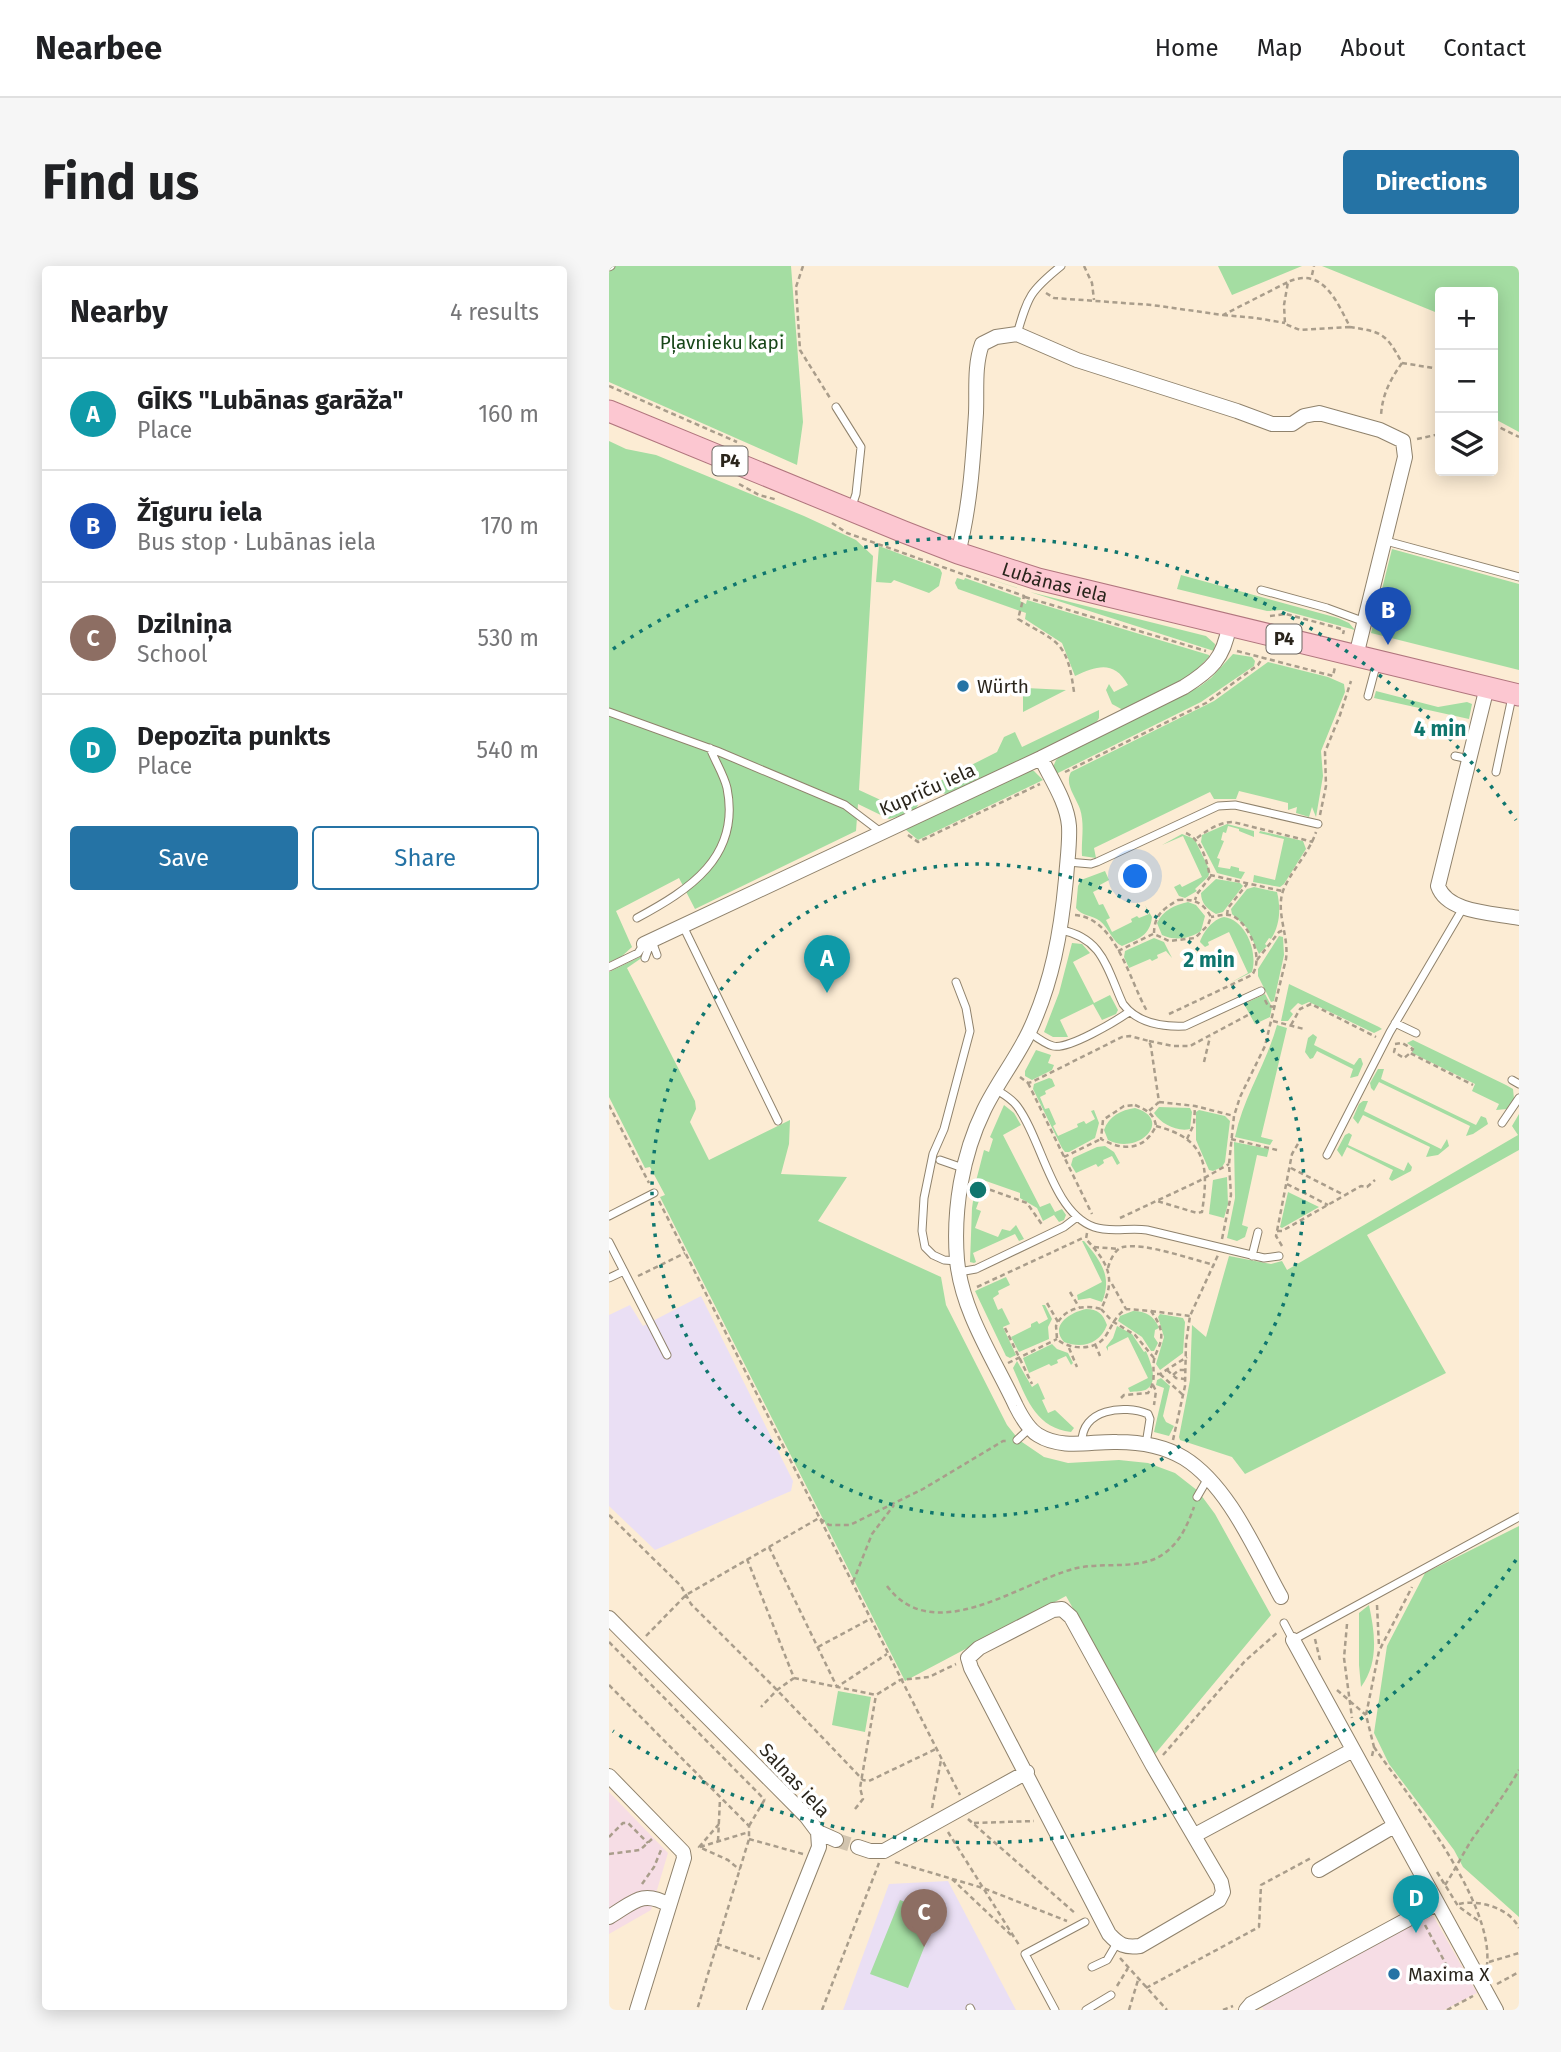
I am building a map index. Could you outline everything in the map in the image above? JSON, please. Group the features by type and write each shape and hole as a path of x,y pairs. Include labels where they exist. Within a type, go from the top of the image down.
{"main road":[{"name":"Lubānas iela","path":"609,411 958,553 1038,579 1516,694"}],"street":[{"path":"958,553 966,518 976,414 978,355 982,344 996,337 1017,334 1077,360 1272,424 1292,424 1304,416 1319,413 1380,430 1403,441 1405,457 1365,622 1367,659"},
{"name":"Kupriču iela","path":"883,833 1184,687 1200,677 1223,651 1229,626"},
{"path":"1487,687 1462,757 1438,886 1447,901 1463,908 1519,918"},
{"path":"1041,758 1066,812 1069,826 1061,930 1043,1001 976,1129 963,1174 957,1218 958,1267 962,1292 1016,1406 1037,1435 1062,1443 1146,1444 1172,1452 1193,1464 1220,1491 1281,1597"},
{"path":"647,947 683,925 883,833"},
{"path":"1062,1609 1071,1617 1221,1882 1223,1892 1219,1900 1140,1946 1115,1947 968,1658 979,1648 1053,1610 1062,1609"},
{"name":"Salnas iela","path":"609,1618 778,1786 818,1832 819,1847 754,2010"},
{"path":"1288,1630 1496,2010"},
{"path":"1195,1835 1353,1750"},
{"path":"858,1847 886,1854 936,1817 964,1807 1027,1772"},
{"path":"609,1776 684,1852 637,2010"},
{"path":"1319,1870 1394,1826"},
{"path":"818,1832 836,1840"},
{"path":"609,1917 647,1896 670,1905"},
{"path":"1246,2010 1251,2004 1392,1934 1438,1907"}],"lane":[{"path":"1017,334 1035,287 1061,266"},
{"path":"836,407 861,447 856,494 850,510"},
{"path":"1386,541 1519,577"},
{"path":"1261,590 1327,608 1365,622"},
{"path":"1367,659 1368,696"},
{"path":"1496,772 1516,694"},
{"name":"Kupriču iela","path":"609,712 710,748 845,805 883,833"},
{"path":"637,918 677,896 699,878 722,848 728,826 727,788 710,748"},
{"path":"1067,861 1091,864 1097,862 1218,806 1235,805 1318,824"},
{"path":"1327,1155 1395,1023 1463,908"},
{"path":"683,925 778,1121"},
{"path":"1061,930 1082,935 1097,948 1129,1012 1155,1024 1185,1026 1261,991"},
{"path":"609,968 647,947 657,955"},
{"path":"956,982 966,1007 970,1031 944,1129 933,1154 924,1198 922,1231 925,1247 933,1255 958,1267 976,1269 1070,1224 1077,1217"},
{"path":"1029,1032 1051,1046 1062,1047 1129,1012"},
{"path":"1395,1023 1416,1033"},
{"path":"995,1089 1018,1108 1063,1198 1077,1217 1090,1226 1104,1230 1147,1230 1264,1258 1283,1254"},
{"path":"1502,1123 1519,1098"},
{"path":"940,1160 963,1174"},
{"path":"609,1216 654,1193"},
{"path":"1252,1256 1258,1232"},
{"path":"609,1242 667,1355"},
{"path":"609,1278 624,1271"},
{"path":"1083,1444 1082,1433 1088,1420 1094,1415 1133,1410 1148,1414 1150,1419 1146,1444"},
{"path":"1017,1440 1030,1427"},
{"path":"1197,1497 1209,1478"},
{"path":"1288,1630 1313,1629 1519,1517"},
{"path":"1055,2010 1025,1954 1084,1922"},
{"path":"1092,1967 1107,1960 1115,1947"},
{"path":"1086,2010 1111,1995"}],"path":[{"path":"803,266 796,286 800,350 836,407"},
{"path":"1084,266 1092,283 1094,300"},
{"path":"1312,275 1314,266"},
{"path":"1223,315 1297,276 1312,275 1328,285 1350,327"},
{"path":"1285,324 1288,282"},
{"path":"1035,287 1054,298 1256,318 1300,330 1350,327 1380,332 1394,347 1402,363"},
{"path":"1402,363 1435,368"},
{"path":"1380,430 1381,405 1388,383 1402,363"},
{"path":"609,386 737,442"},
{"path":"1498,426 1519,437"},
{"path":"1403,441 1435,435"},
{"path":"736,483 759,495 785,502"},
{"path":"824,519 847,533 1024,596 1213,653 1236,651 1333,676 1335,667"},
{"path":"1024,596 1018,619 1045,633 1061,647 1070,666 1073,692"},
{"path":"1270,616 1286,614 1344,630"},
{"path":"899,824 918,842 1206,703 1258,665 1263,657"},
{"path":"1172,1440 1186,1379 1189,1316 1215,1265 1231,1195 1230,1164 1234,1116 1240,1097 1265,1046 1288,949 1281,916 1283,891 1313,842 1326,786 1325,752 1341,715 1351,681"},
{"path":"1196,839 1215,826 1233,822 1313,842"},
{"path":"1180,833 1185,832 1196,839 1207,861 1210,875 1195,900"},
{"path":"1210,875 1283,891"},
{"path":"1227,915 1228,908 1247,884"},
{"path":"1178,900 1195,900 1210,917 1208,925 1195,938 1169,942 1154,934 1157,915 1178,900"},
{"path":"1074,915 1083,916 1105,929 1143,1003 1152,1014"},
{"path":"1159,1017 1169,1015 1252,975 1256,970 1257,960 1249,934 1242,924 1233,916 1210,917"},
{"path":"1257,960 1279,932 1284,930"},
{"path":"1118,951 1154,934"},
{"path":"1290,1025 1300,1009 1311,1004 1395,1044 1402,1043 1413,1049 1404,1058 1394,1052 1395,1044"},
{"path":"1028,1083 1122,1037 1130,1035 1173,1046 1190,1046 1248,1014"},
{"path":"1272,1021 1304,1029"},
{"path":"1204,1062 1210,1036"},
{"path":"1149,1041 1159,1102"},
{"path":"1410,1054 1473,1085"},
{"path":"962,1292 1086,1237 1094,1217 1028,1083 1009,1069"},
{"path":"1149,1111 1159,1102 1195,1106 1234,1116"},
{"path":"609,1105 972,1823 1084,1922"},
{"path":"1101,1139 1103,1120 1124,1106 1135,1105 1149,1111 1156,1126"},
{"path":"1188,1139 1194,1124 1195,1106"},
{"path":"1101,1139 1115,1147 1142,1144 1156,1126"},
{"path":"1156,1126 1188,1139 1203,1158 1207,1176 1202,1212 1197,1213 1157,1201"},
{"path":"1064,1157 1101,1139"},
{"path":"1231,1139 1277,1150"},
{"path":"1283,1254 1276,1236 1292,1154 1299,1142"},
{"path":"1117,1220 1230,1164"},
{"path":"1291,1168 1344,1195"},
{"path":"963,1174 983,1187 1031,1206 1056,1250"},
{"path":"1277,1230 1282,1231 1375,1180"},
{"path":"983,1187 985,1181"},
{"path":"1287,1184 1328,1205"},
{"path":"1016,1199 1018,1192"},
{"path":"1086,1237 1108,1268"},
{"path":"1092,1246 1146,1248 1215,1265"},
{"path":"1119,1249 1109,1261 1108,1268 1111,1283 1126,1309"},
{"path":"629,1280 685,1253"},
{"path":"1101,1309 1111,1283"},
{"path":"1070,1292 1079,1307"},
{"path":"1047,1303 1058,1322 1058,1339 1069,1347 1077,1367"},
{"path":"1058,1322 1079,1307 1101,1309 1112,1321 1135,1335 1154,1358 1158,1374 1183,1395"},
{"path":"1069,1347 1095,1344 1105,1336 1112,1321 1126,1309 1189,1316"},
{"path":"1151,1311 1163,1337 1154,1358"},
{"path":"1005,1328 1032,1384"},
{"path":"1008,1363 1058,1339"},
{"path":"1095,1344 1100,1356"},
{"path":"1119,1401 1124,1395 1148,1393 1158,1374 1187,1357"},
{"path":"1167,1370 1176,1378 1186,1379"},
{"path":"1173,1375 1179,1370 1187,1370"},
{"path":"1148,1414 1153,1410 1156,1391 1153,1385"},
{"path":"819,1518 829,1525 850,1525 1003,1441 1017,1440"},
{"path":"887,1586 894,1596 912,1607 930,1614 952,1613 986,1604 1076,1568 1147,1561 1172,1548 1185,1531 1197,1497"},
{"path":"852,1584 872,1534 896,1502"},
{"path":"609,1516 681,1586 691,1604 863,1780 869,1782 936,1749"},
{"path":"636,1647 686,1595 819,1518"},
{"path":"769,1547 837,1687"},
{"path":"747,1559 794,1678"},
{"path":"1379,1651 1422,1569"},
{"path":"1377,1594 1379,1651 1366,1715 1374,1747 1434,1830 1473,1900 1482,1924 1488,1963 1482,1985"},
{"path":"1348,1610 1344,1658 1352,1702 1353,1750"},
{"path":"818,1647 870,1619"},
{"path":"1313,1629 1321,1664"},
{"path":"1153,1766 1245,1661 1267,1639 1288,1630"},
{"path":"609,1642 765,1800"},
{"path":"837,1687 887,1654"},
{"path":"761,1707 777,1690 794,1678 876,1695 900,1679 929,1677 968,1658"},
{"path":"609,1685 749,1826"},
{"path":"1335,1687 1366,1715"},
{"path":"855,1809 863,1799 860,1788 876,1695"},
{"path":"1367,1774 1374,1747"},
{"path":"941,1758 936,1817 1025,1954"},
{"path":"1519,1770 1440,1893 1438,1907 1473,1900 1503,1911 1519,1928"},
{"path":"697,2010 749,1839 749,1826 765,1800 778,1786"},
{"path":"718,1842 720,1797"},
{"path":"972,1823 1051,1821"},
{"path":"609,1837 623,1824 628,1823 648,1843"},
{"path":"699,1847 719,1824"},
{"path":"609,1854 635,1852 664,1832"},
{"path":"638,1890 654,1867 664,1832"},
{"path":"684,1852 749,1832"},
{"path":"749,1839 815,1857"},
{"path":"699,1847 729,1860 740,1870"},
{"path":"822,2010 886,1854 897,1863 983,1888 1069,1922 1084,1922"},
{"path":"1146,1988 1259,1927 1261,1885 1319,1854"},
{"path":"951,1878 1016,1939"},
{"path":"1422,1919 1456,1983"},
{"path":"717,1944 772,1964"},
{"path":"1115,1947 1138,1980 1167,2010"},
{"path":"1488,1963 1519,1953"},
{"path":"1111,1995 1128,1967"},
{"path":"1129,2010 1138,1980"},
{"path":"1223,2010 1231,2005 1239,2010"}],"shaded area":[{"path":"701,1296 793,1481 791,1491 655,1550 609,1506 609,1315 630,1305 643,1326"},
{"path":"609,1792 668,1853 651,1910 609,1934"},
{"path":"948,1881 1016,2010 843,2010 889,1884"},
{"path":"1431,1912 1477,1993 1444,2010 1264,2010 1260,2004"}],"green space":[{"name":"Pļavnieku kapi","path":"609,266 791,266 803,422 797,465 609,382"},
{"path":"1218,266 1302,266 1232,295"},
{"path":"1322,266 1519,266 1519,432 1498,421 1498,287 1435,287 1435,312"},
{"path":"609,441 626,449 656,455 804,516 856,540 873,556 859,790 898,808 919,796 914,812 889,819 858,804 856,831 695,909 679,878 616,911 632,947 621,957 609,962"},
{"path":"879,546 940,569 942,573 939,586 929,593 894,580 891,583 876,582"},
{"path":"1392,549 1519,584 1519,670 1371,633"},
{"path":"1181,575 1338,618 1349,623 1355,630 1282,610 1267,611 1177,589"},
{"path":"957,578 965,578 1021,598 1020,601 1026,604 1027,600 1209,657 1186,680 1123,710 1112,704 1106,690 1109,684 1114,692 1128,685 1117,672 1104,667 1075,676 1062,643 1025,619 1026,613 958,589 955,583"},
{"path":"1031,592 1206,636 1215,644 1214,651"},
{"path":"1233,654 1252,657 1254,666 1201,702 1056,774 1053,767 1063,754 1199,687"},
{"path":"1268,662 1328,677 1344,684 1345,692 1321,751 1323,776 1316,817 1312,807 1309,817 1296,813 1297,807 1288,810 1288,803 1239,791 1236,799 1214,799 1210,792 1094,848 1096,858 1082,856 1082,821 1070,786 1071,772 1214,701"},
{"path":"1026,688 1066,690 1023,712 1023,692"},
{"path":"1376,691 1438,707 1467,702 1472,704 1469,719 1374,698"},
{"path":"1099,710 1096,723 951,795 933,789 936,783 997,752 1004,737 1015,732 1022,747"},
{"path":"1028,770 1034,771 1043,780 918,840 905,829"},
{"path":"1227,824 1254,831 1254,837 1228,826 1226,833 1223,832 1221,840 1224,841 1217,858 1220,859 1218,867 1239,868 1239,871 1245,872 1241,879 1217,873 1201,842 1202,835"},
{"path":"1260,831 1303,841 1306,849 1280,887 1253,882 1254,875 1275,880 1284,839 1259,833"},
{"path":"1182,834 1196,842 1210,871 1208,877 1195,889 1197,891 1185,898 1179,896 1174,887 1180,884 1182,887 1202,877 1183,836 1162,845"},
{"path":"1105,871 1109,880 1093,892 1110,918 1106,920 1112,932 1132,922 1131,919 1137,916 1139,918 1149,914 1145,905 1152,917 1146,933 1122,946 1100,921 1076,908 1081,880"},
{"path":"1216,879 1240,883 1243,886 1223,912 1216,914 1205,905 1201,893"},
{"path":"1254,887 1277,892 1279,905 1276,928 1271,939 1265,944 1267,946 1259,954 1247,928 1232,914 1231,909 1247,889"},
{"path":"1188,902 1196,905 1205,916 1201,931 1182,938 1162,935 1157,923 1160,918 1170,909"},
{"path":"1224,917 1232,919 1244,930 1253,955 1252,972 1230,983 1248,973 1229,932 1208,942 1209,945 1205,947 1200,942 1209,926"},
{"path":"1279,936 1283,937 1284,955 1274,1001 1271,1002 1258,976 1258,969"},
{"path":"1154,938 1164,942 1172,958 1166,951 1152,961 1150,959 1129,968 1124,957 1125,951"},
{"path":"1072,943 1082,944 1090,953 1073,962 1094,1003 1110,995 1118,1010 1116,1014 1102,1020 1093,1004 1060,1020 1068,1037 1053,1037 1044,1032 1059,993"},
{"path":"643,957 627,968 695,1101 696,1109 690,1122 709,1160 790,1120 789,1144 781,1174 847,1177 818,1221 941,1277 946,1305 1007,1425 1019,1440 1044,1457 1068,1463 1119,1460 1148,1463 1175,1473 1198,1491 1215,1514 1271,1615 1155,1754 1066,1596 905,1681 660,1197 665,1195 650,1167 645,1168 609,1097 609,972"},
{"path":"1289,984 1382,1029 1374,1033 1309,1002 1302,1005 1298,1003 1290,1011 1293,1014 1288,1021 1281,1021"},
{"path":"1265,994 1272,1007 1270,1017 1255,1024 1244,1004"},
{"path":"1277,1025 1287,1028 1261,1137 1273,1140 1270,1145 1235,1137 1244,1107"},
{"path":"1313,1034 1317,1037 1314,1045 1354,1065 1361,1058 1363,1064 1358,1076 1350,1078 1353,1069 1317,1051 1310,1059 1305,1052 1308,1038"},
{"path":"1413,1040 1513,1089 1514,1099 1507,1109 1496,1110 1499,1104 1472,1091 1475,1084 1412,1053 1414,1048 1407,1043"},
{"path":"1036,1050 1051,1055 1048,1063 1054,1065 1052,1070 1032,1080 1025,1076 1025,1071"},
{"path":"1378,1069 1384,1069 1381,1079 1476,1125 1481,1116 1486,1118 1488,1124 1466,1136 1470,1126 1379,1082 1374,1091 1370,1083"},
{"path":"1049,1078 1055,1086 1040,1097 1045,1109 1049,1108 1058,1136 1078,1127 1077,1124 1084,1121 1086,1124 1095,1119 1091,1111 1094,1110 1099,1123 1095,1138 1069,1152 1062,1148 1033,1089 1034,1084"},
{"path":"1363,1101 1368,1101 1364,1111 1441,1149 1447,1139 1449,1146 1438,1155 1426,1157 1430,1147 1363,1115 1358,1124 1353,1118"},
{"path":"1004,1105 1014,1113 1021,1125 1003,1135 1040,1207 1050,1203 1055,1212 1062,1209 1066,1215 1064,1220 1059,1222 1054,1215 1043,1221 1037,1208 1020,1198 1020,1193 983,1180 981,1183 976,1181 984,1150 989,1152 993,1139 990,1137"},
{"path":"1159,1107 1190,1108 1190,1129 1165,1124 1154,1113"},
{"path":"1135,1108 1146,1113 1152,1120 1148,1134 1131,1143 1120,1144 1108,1140 1104,1130 1112,1117"},
{"path":"1199,1110 1225,1116 1230,1121 1225,1162 1222,1167 1213,1171 1209,1170 1196,1140 1196,1112"},
{"path":"1519,1114 1519,1150 1367,1235 1446,1373 1245,1474 1232,1457 1180,1440 1190,1380 1192,1325 1206,1337 1229,1256 1271,1264 1282,1261 1287,1270 1518,1135 1512,1126"},
{"path":"1345,1135 1352,1135 1348,1145 1404,1171 1408,1162 1412,1167 1411,1171 1392,1181 1389,1179 1393,1170 1347,1147 1342,1157 1337,1150"},
{"path":"1234,1142 1269,1149 1267,1157 1257,1155 1242,1225 1248,1227 1245,1237 1237,1241 1227,1238 1235,1198"},
{"path":"1105,1146 1114,1152 1120,1163 1117,1165 1112,1156 1103,1160 1104,1163 1098,1167 1096,1164 1076,1173 1071,1165 1073,1158"},
{"path":"1227,1177 1228,1204 1224,1218 1209,1214 1213,1180"},
{"path":"975,1187 987,1191 985,1200 980,1198 976,1209 981,1211 975,1228 998,1237 1002,1229 1010,1231 1016,1225 1024,1239 1019,1241 1015,1234 973,1253 974,1263 970,1262"},
{"path":"1288,1192 1319,1207 1282,1228 1280,1227"},
{"path":"1082,1241 1103,1269 1106,1284 1102,1302 1090,1298 1078,1300 1077,1295 1102,1282"},
{"path":"1006,1277 1010,1285 998,1291 999,1294 993,1298 998,1310 1002,1308 1010,1324 1003,1327 1016,1355 1010,1358 1006,1356 975,1291"},
{"path":"1042,1305 1045,1305 1052,1319 1048,1327 1049,1339 1019,1352 1011,1337 1037,1321 1039,1324 1048,1319"},
{"path":"1086,1309 1097,1311 1107,1325 1100,1337 1084,1345 1064,1342 1060,1336 1060,1325 1068,1316"},
{"path":"1133,1311 1149,1315 1157,1324 1159,1328 1155,1330 1154,1337 1158,1343 1154,1351 1151,1351 1142,1337 1118,1321 1120,1316"},
{"path":"1160,1314 1183,1318 1185,1322 1183,1353 1160,1370 1156,1364 1164,1337 1158,1317"},
{"path":"1117,1326 1132,1334 1144,1352 1146,1351 1153,1376 1151,1385 1145,1390 1130,1392 1128,1388 1148,1378 1128,1337 1108,1347 1108,1351 1106,1347"},
{"path":"1052,1344 1068,1353 1073,1363 1071,1365 1066,1356 1057,1360 1058,1363 1029,1373 1023,1358"},
{"path":"1017,1361 1032,1387 1038,1383 1048,1413 1055,1410 1074,1428 1071,1432 1049,1424 1033,1409 1013,1368"},
{"path":"1161,1378 1170,1386 1163,1416 1166,1422 1174,1426 1169,1436 1154,1432 1164,1388 1156,1385"},
{"path":"1519,1526 1519,1917 1463,1867 1454,1850 1389,1764 1374,1733 1387,1646 1425,1573"},
{"path":"1369,1605 1374,1648 1371,1668 1361,1687 1359,1613"},
{"path":"838,1691 871,1697 865,1732 832,1725"},
{"path":"900,1900 937,1915 908,1988 870,1974"}],"tunnel":[{"path":"836,1840 858,1847"}],"place":[{"name":"Žīguru iela","path":"1388,645"},
{"name":"Würth","path":"963,686"},
{"name":"GĪKS \"Lubānas garāža\"","path":"827,993"},
{"name":"Depozīta punkts","path":"1416,1933"},
{"name":"Dzilniņa","path":"924,1947"},
{"name":"Maxima X","path":"1394,1974"}]}
